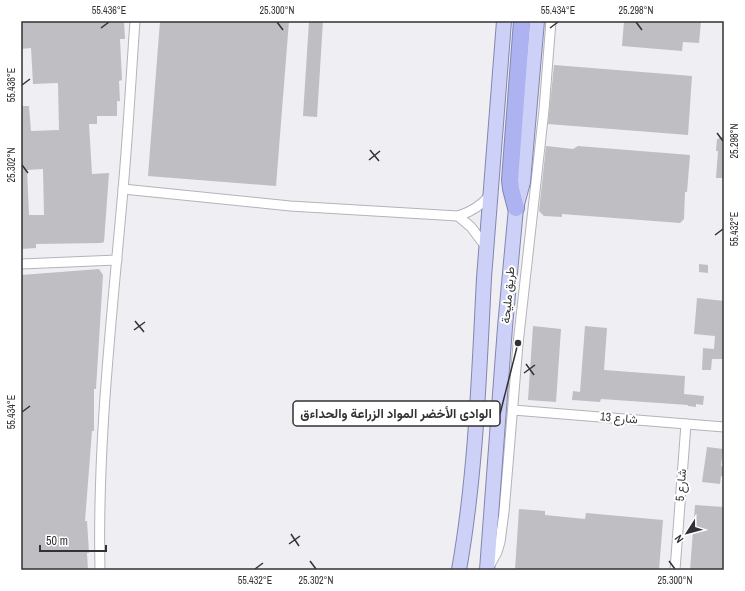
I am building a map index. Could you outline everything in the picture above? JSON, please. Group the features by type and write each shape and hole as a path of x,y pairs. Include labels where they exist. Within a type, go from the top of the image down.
{"highway":[{"path":"516,208 510,180 522,21"}],"main road":[{"name":"طريق مليحة","path":"459,570 469,500 486,248 504,21"},
{"name":"طريق مليحة","path":"487,570 504,327 516,208 523,182 537,21"}],"street":[{"path":"100,570 101,473 108,349 123,189 135,21"},
{"path":"487,570 497,552 502,532 518,344 544,110 551,21"},
{"path":"123,189 290,206 458,216 477,208 491,194"},
{"path":"458,216 471,227 486,248"},
{"path":"21,264 117,260"},
{"name":"شارع 13","path":"513,410 724,427"},
{"name":"شارع 5","path":"675,570 686,424"}],"building":[{"path":"21,21 124,21 125,39 120,39 122,80 119,81 120,101 117,101 117,116 97,116 97,124 89,124 92,174 109,173 104,242 36,244 36,248 21,249 21,106 29,106 31,131 59,130 58,83 33,84 31,48 21,49","holes":["43,169 44,215 29,215 27,170"]},
{"path":"160,21 289,21 276,186 148,176"},
{"path":"309,21 323,21 317,117 303,116"},
{"path":"624,21 701,21 699,43 683,42 682,51 622,46"},
{"path":"554,65 692,76 688,135 548,124"},
{"path":"719,137 724,137 724,178 716,178 718,151 716,151 717,139 719,139"},
{"path":"546,146 573,149 578,146 690,155 687,192 685,192 684,219 680,223 562,214 562,217 544,216 539,211"},
{"path":"699,264 708,265 708,273 699,272"},
{"path":"99,269 103,275 96,389 94,389 94,431 92,431 85,521 87,521 89,553 87,553 88,570 21,570 21,275"},
{"path":"697,298 724,301 724,359 712,359 711,370 702,370 703,348 714,349 715,336 694,334"},
{"path":"533,326 561,329 556,402 528,400"},
{"path":"585,326 607,328 604,370 685,376 684,394 704,396 703,405 696,404 696,407 688,405 601,399 600,402 572,400 573,391 580,392"},
{"path":"707,447 723,449 721,466 724,467 724,476 721,476 720,484 702,482"},
{"path":"695,505 724,507 724,570 690,570"},
{"path":"519,509 545,511 545,515 585,519 586,513 663,520 659,570 515,570"}],"place":[{"name":"الوادى الأخضر المواد الزراعة والحداءق","path":"518,343"}]}
